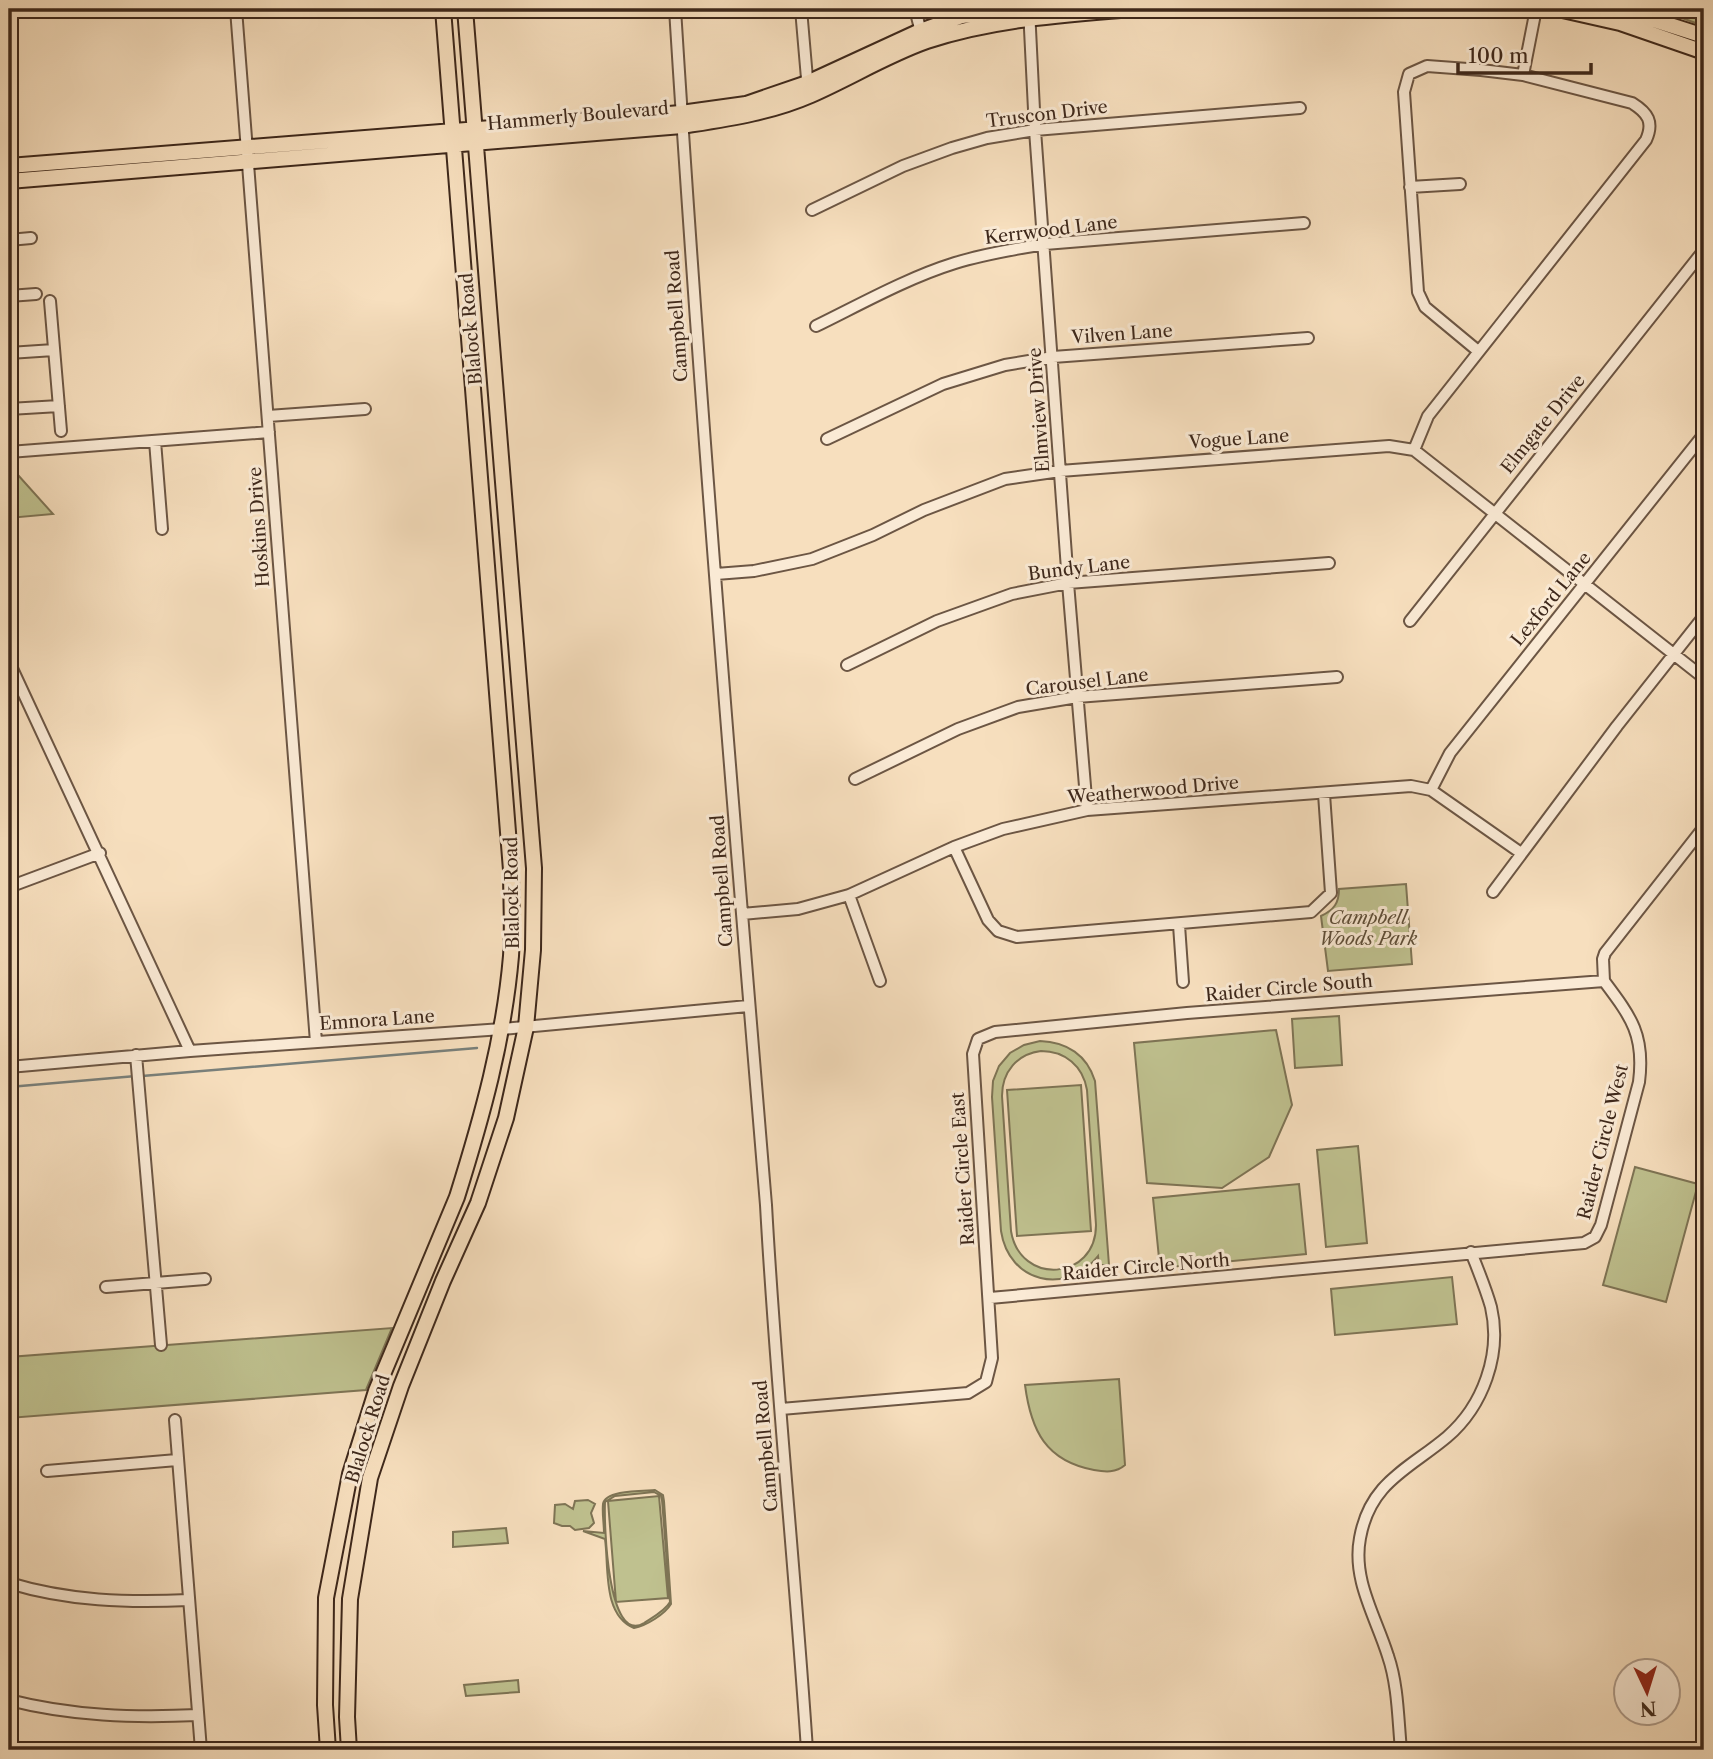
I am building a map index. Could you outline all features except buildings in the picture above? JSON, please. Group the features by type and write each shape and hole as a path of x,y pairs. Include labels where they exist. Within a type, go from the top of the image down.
{"main road":[{"name":"Blalock Road","path":"328,1750 325,1705 326,1598 349,1474 376,1391 457,1197 483,1115 502,1029 511,953 511,870 443,9"},
{"name":"Blalock Road","path":"349,1750 347,1717 350,1599 370,1478 401,1386 478,1203 506,1118 526,1027 533,950 534,868 465,9"},
{"name":"Hammerly Boulevard","path":"9,181 70,169 748,116 962,16 1009,9"},
{"name":"Hammerly Boulevard","path":"922,36 966,29 1029,13 1132,9"},
{"path":"1558,9 1687,37 1704,36"},
{"path":"1620,9 1687,37 1704,52"},
{"name":"Hammerly Boulevard","path":"9,166 70,169"},
{"path":"464,277 486,279"},
{"path":"482,489 503,489"},
{"path":"494,650 516,649"},
{"path":"505,800 528,800"},
{"path":"325,1705 339,1716 347,1717"}],"street":[{"name":"Hoskins Drive","path":"236,9 316,1042"},
{"name":"Campbell Road","path":"675,9 697,360 807,1750"},
{"path":"801,9 808,90"},
{"path":"915,9 922,36"},
{"path":"1523,75 1536,9"},
{"name":"Elmview Drive","path":"1029,13 1035,130 1087,810"},
{"path":"1478,351 1424,307 1418,292 1404,92 1409,74 1427,66 1523,75 1632,103 1644,110 1650,120 1646,140 1428,416 1414,450 1704,678"},
{"name":"Truscon Drive","path":"812,210 928,156 978,140 1035,130 1300,108"},
{"path":"1410,187 1460,184"},
{"name":"Kerrwood Lane","path":"816,326 898,286 953,264 1010,250 1045,244 1304,223"},
{"path":"9,240 31,238"},
{"name":"Elmgate Drive","path":"1410,621 1704,250"},
{"path":"9,296 36,294"},
{"path":"50,301 61,431"},
{"name":"Vilven Lane","path":"827,439 943,384 1004,365 1053,357 1308,338"},
{"path":"9,353 54,350"},
{"path":"9,410 58,406"},
{"path":"268,416 365,409"},
{"path":"9,452 269,432"},
{"name":"Lexford Lane","path":"1431,790 1450,753 1704,434"},
{"path":"155,441 162,529"},
{"name":"Vogue Lane","path":"716,574 775,568 813,559 957,496 1005,479 1060,471 1367,447 1388,446 1414,450"},
{"name":"Bundy Lane","path":"847,665 937,621 1012,594 1068,583 1329,562"},
{"path":"1493,892 1704,616"},
{"path":"10,668 100,853 190,1051"},
{"name":"Carousel Lane","path":"855,779 958,729 1018,707 1077,697 1338,677"},
{"name":"Weatherwood Drive","path":"742,914 798,909 849,895 954,847 1003,829 1087,810 1411,786 1431,790"},
{"path":"1431,790 1521,853"},
{"path":"954,847 988,920 998,931 1017,937 1311,912 1331,893 1324,794"},
{"path":"1604,981 1605,953 1703,832"},
{"path":"9,887 100,853"},
{"path":"849,895 880,981"},
{"path":"1179,925 1183,982"},
{"name":"Raider Circle South","path":"978,1039 995,1032 1187,1013 1604,981"},
{"name":"Raider Circle West","path":"1595,1237 1601,1225 1628,1129 1642,1059 1636,1030 1604,981"},
{"name":"Emnora Lane","path":"9,1067 136,1060 190,1051 502,1029 748,1006"},
{"name":"Raider Circle East","path":"978,1039 973,1054 990,1298"},
{"path":"136,1060 161,1345"},
{"name":"Raider Circle North","path":"990,1298 1584,1243 1595,1237"},
{"path":"1401,1750 1399,1719 1388,1656 1370,1611 1360,1574 1359,1540 1366,1516 1386,1484 1404,1467 1447,1437 1467,1417 1489,1375 1493,1340 1491,1308 1471,1252"},
{"path":"106,1287 205,1279"},
{"path":"781,1409 968,1393 986,1382 992,1358 990,1298"},
{"path":"175,1420 201,1750"},
{"path":"47,1471 177,1460"},
{"path":"9,1583 79,1598 119,1602 189,1600"},
{"path":"9,1700 40,1708 89,1714 143,1717 198,1714"}],"green space":[{"path":"1657,9 1704,9 1704,26"},
{"path":"9,465 53,514 9,518"},
{"name":"Campbell Woods Park","path":"1406,884 1412,964 1328,971 1321,916 1335,906 1339,889"},
{"path":"1339,1016 1342,1065 1295,1068 1292,1019"},
{"path":"1276,1030 1292,1105 1269,1157 1222,1188 1147,1183 1134,1043"},
{"path":"1040,1041 1067,1047 1087,1064 1095,1081 1109,1265 1099,1265 1098,1256 1085,1269 1055,1279 1040,1278 1015,1262 1006,1249 1001,1231 993,1081 999,1066 1010,1053 1024,1045","holes":["1050,1052 1072,1062 1085,1081 1096,1225 1093,1244 1084,1257 1071,1266 1057,1270 1042,1268 1028,1261 1017,1249 1011,1231 1002,1096 1008,1072 1018,1060 1032,1053"]},
{"path":"1081,1085 1091,1231 1017,1236 1007,1090"},
{"path":"1358,1146 1367,1243 1326,1247 1317,1150"},
{"path":"1635,1167 1698,1184 1666,1302 1603,1285"},
{"path":"1299,1184 1306,1254 1160,1268 1153,1198"},
{"path":"1452,1277 1457,1324 1335,1335 1331,1289"},
{"path":"392,1328 366,1390 9,1418 9,1357"},
{"path":"1119,1379 1125,1465 1114,1471 1094,1470 1078,1466 1053,1451 1037,1430 1025,1385"},
{"path":"655,1490 663,1495 664,1501 671,1604 655,1619 634,1628 624,1622 612,1601 607,1576 605,1539 583,1531 604,1533 603,1504 610,1496","holes":["654,1492 661,1496 670,1602 644,1623 632,1625 622,1616 610,1578 605,1502 615,1496"]},
{"path":"659,1496 668,1598 616,1602 608,1501"},
{"path":"588,1500 595,1504 591,1513 594,1523 589,1528 575,1530 570,1526 554,1523 555,1505 565,1504 573,1509 575,1501"},
{"path":"506,1528 508,1543 453,1547 453,1532"},
{"path":"518,1680 519,1692 466,1696 464,1685"}],"waterway":[{"path":"142,1076 477,1048"},
{"path":"9,1087 136,1076"}]}
